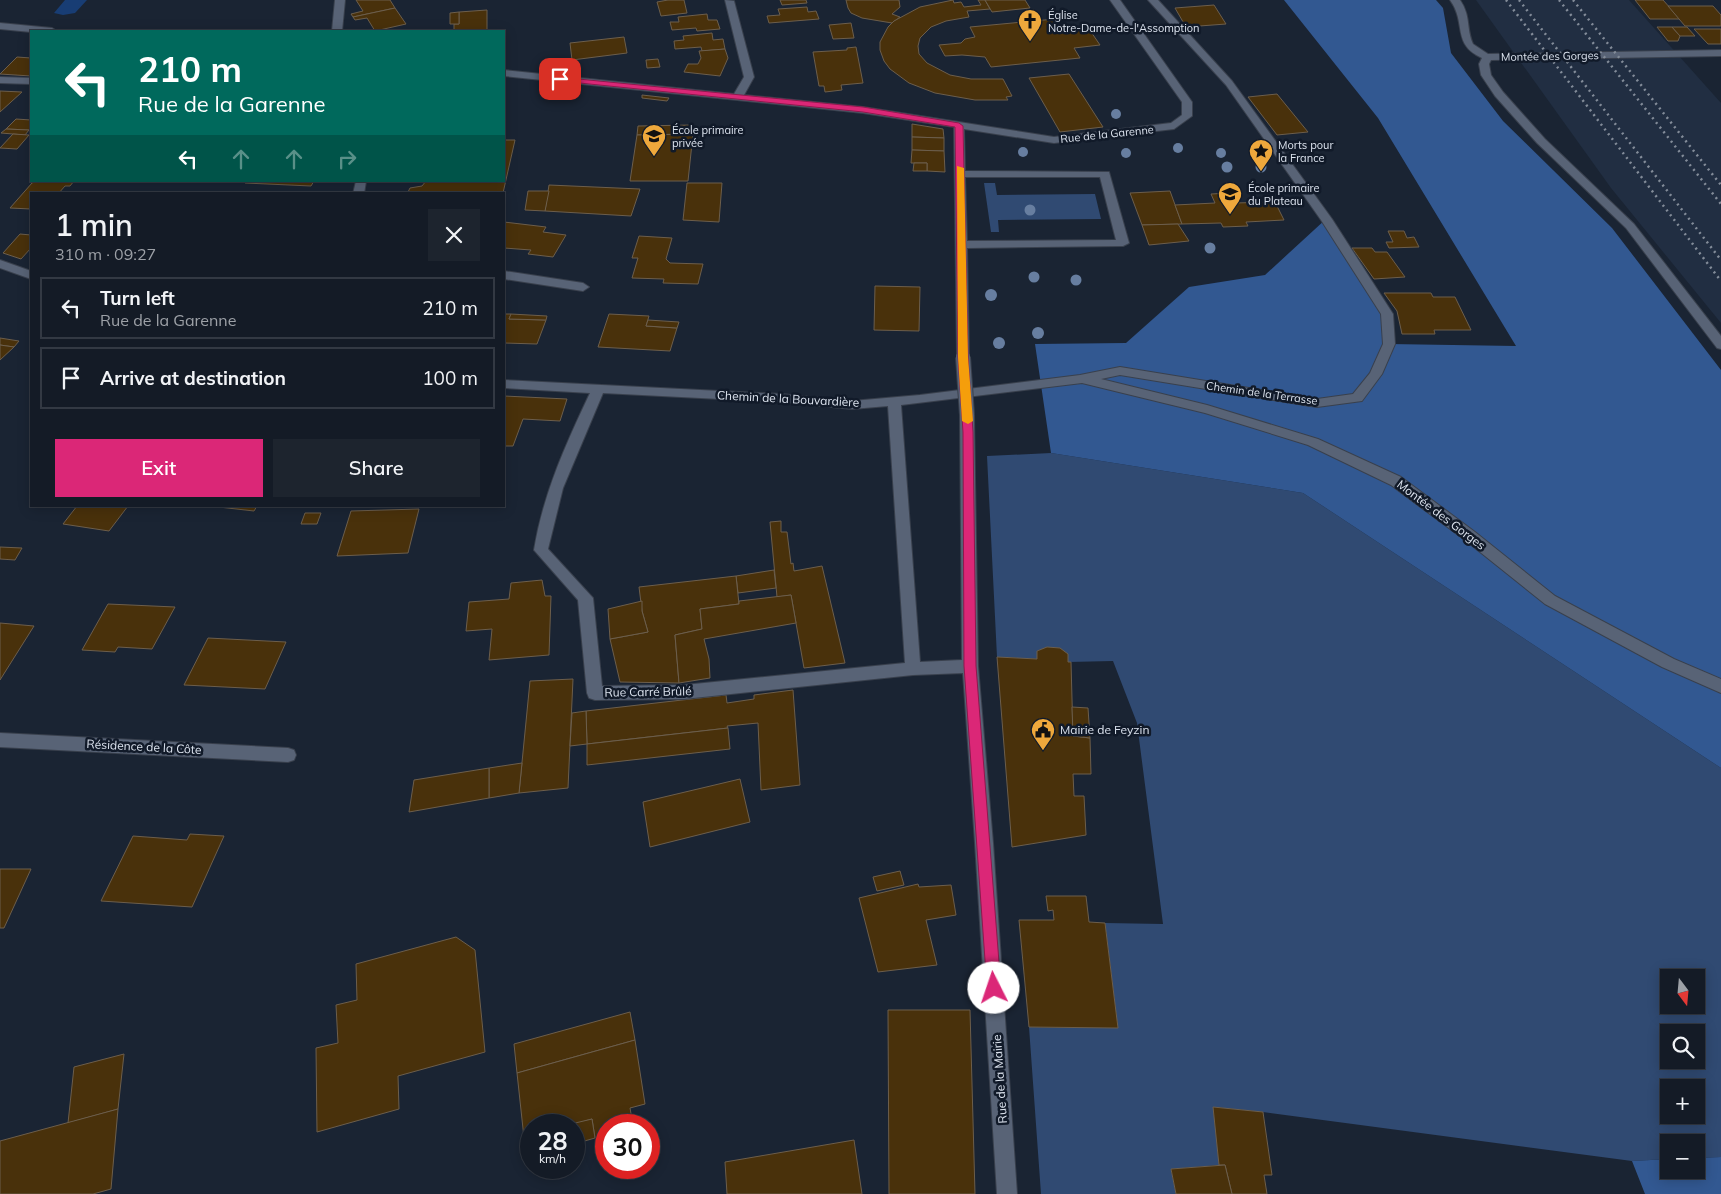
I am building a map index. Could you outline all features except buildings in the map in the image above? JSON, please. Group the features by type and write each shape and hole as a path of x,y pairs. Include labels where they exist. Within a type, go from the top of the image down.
{"street":[{"path":"337,30 340,0"},
{"name":"Rue de la Garenne","path":"505,73 863,110 1054,140 1174,126 1187,116 1187,102 1115,0"},
{"name":"Chemin de la Terrasse","path":"894,402 1080,379 1120,372 1317,403 1358,398 1376,374 1389,344 1387,314 1331,228 1228,83 1154,0"},
{"path":"1455,0 1463,13 1466,44 1474,52 1487,57"},
{"path":"728,1 748,77 738,96"},
{"path":"0,26 42,30"},
{"name":"Montée des Gorges","path":"1721,53 1487,57 1484,64 1486,76 1498,94 1540,140 1630,226 1721,345"},
{"path":"0,80 30,82"},
{"name":"Rue de la Mairie","path":"959,126 963,357 967,415 970,666 984,842 1007,1194"},
{"path":"960,174 1105,174 1123,243 962,245"},
{"path":"0,264 30,275"},
{"path":"505,275 584,287"},
{"name":"Montée des Gorges","path":"1080,379 1207,408 1313,442 1396,481 1470,536 1550,600 1668,663 1721,686"},
{"name":"Chemin de la Bouvardière","path":"505,384 781,398 852,405 894,402"},
{"name":"Rue Carré Brûlé","path":"598,390 565,462 544,522 541,550 585,598 595,693 684,692 913,669 970,666"},
{"path":"894,402 913,669"},
{"name":"Résidence de la Côte","path":"0,740 288,755"}],"shaded area":[{"path":"65,0 87,0 75,13 63,15 54,13"},
{"path":"1284,0 1436,0 1443,8 1451,53 1503,121 1612,228 1721,370 1721,768 1303,493 1051,453 1035,344 1126,343 1189,287 1265,275 1326,219 1387,314 1389,344 1516,346 1378,118"},
{"path":"1476,0 1629,0 1721,103 1721,323 1611,188"},
{"path":"984,183 995,183 997,195 1095,194 1101,219 998,220 999,232 991,232"},
{"path":"1051,453 1303,493 1721,768 1721,1157 1705,1158 1705,1134 1660,1134 1660,1159 1632,1161 1214,1107 1219,1165 1171,1169 1176,1194 1041,1194 1029,1027 1118,1028 1105,923 1163,924 1137,723 1113,661 1068,662 1067,654 1060,649 1053,648 1037,651 1037,659 997,657 987,456"},
{"path":"1721,1157 1721,1194 1645,1194 1632,1161 1660,1159 1660,1179 1705,1179 1705,1158"}],"railway":[{"path":"1506,0 1721,281"},
{"path":"1519,0 1721,260"},
{"path":"1559,0 1721,204"},
{"path":"1573,0 1721,185"}],"slow traffic":[{"path":"960,168 963,357 968,421"}],"place":[{"name":"Église Notre-Dame-de-l'Assomption","path":"1030,42"},
{"name":"École primaire privée","path":"654,157"},
{"name":"Morts pour la France","path":"1261,172"},
{"name":"École primaire du Plateau","path":"1230,215"},
{"name":"Mairie de Feyzin","path":"1043,751"}],"route":[{"path":"560,79 863,110 959,126 963,357 968,432 970,666 994,988"}]}
